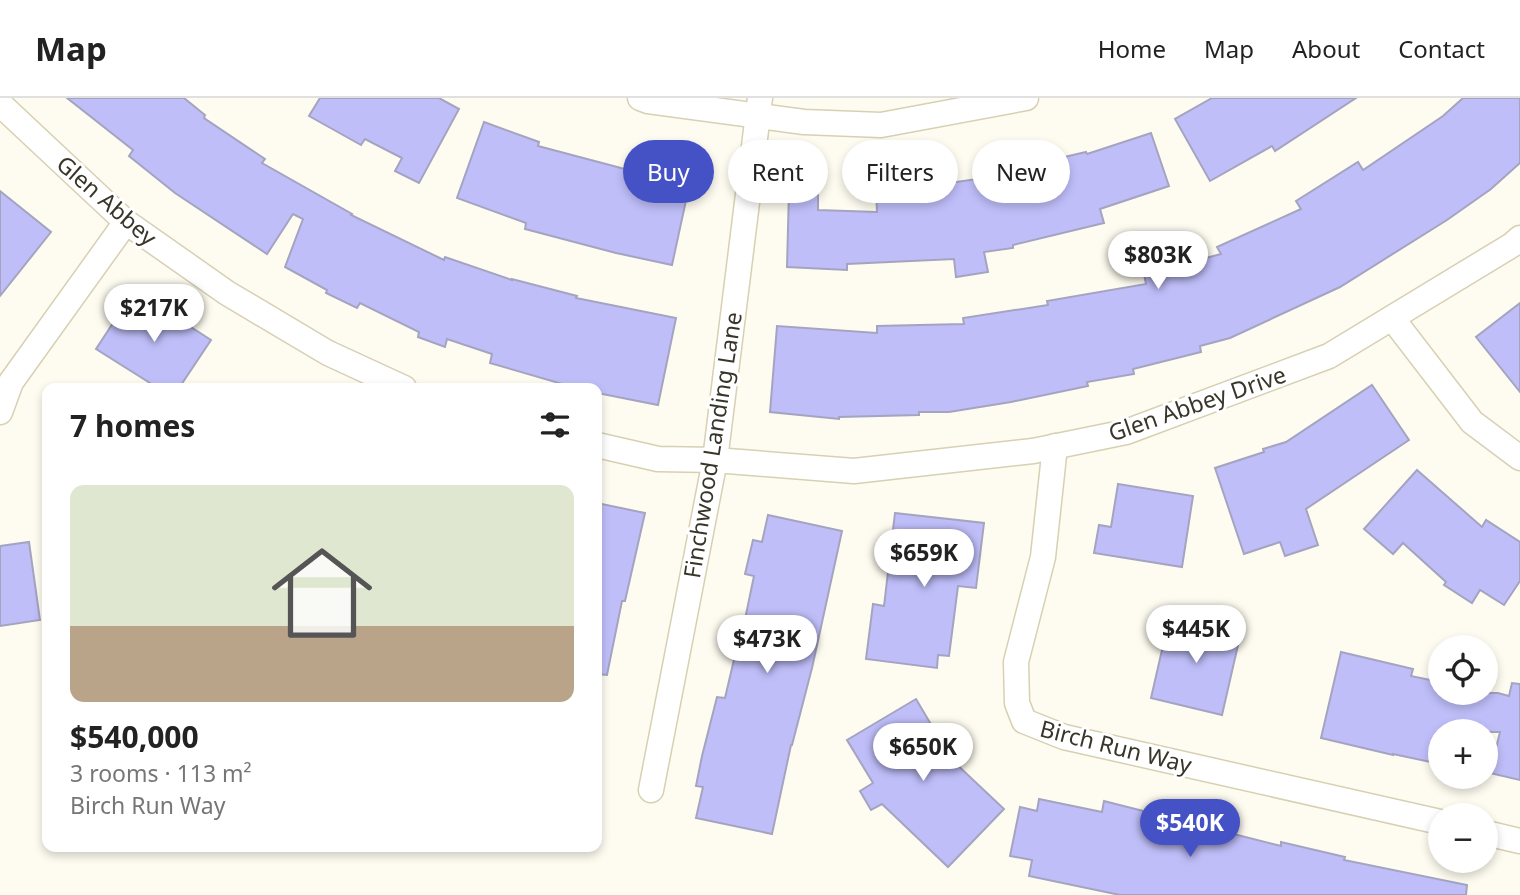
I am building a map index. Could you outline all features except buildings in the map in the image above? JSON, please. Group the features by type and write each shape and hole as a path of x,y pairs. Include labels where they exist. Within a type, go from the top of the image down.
{"street":[{"path":"640,98 648,101 759,107 804,122 881,125 1026,98"},
{"name":"Glen Abbey","path":"0,104 126,222 227,293 328,353 392,383"},
{"name":"Finchwood Landing Lane","path":"650,790 715,460 759,107"},
{"path":"0,412 11,382 126,222"},
{"name":"Glen Abbey Drive","path":"715,460 853,471 1033,451 1126,432 1329,356 1520,238"},
{"path":"1392,318 1472,422 1520,458"},
{"path":"602,446 658,459 715,460"},
{"name":"Birch Run Way","path":"1055,446 1043,557 1016,662 1017,703 1024,721 1064,737 1428,819"},
{"path":"1498,836 1520,841"}]}
